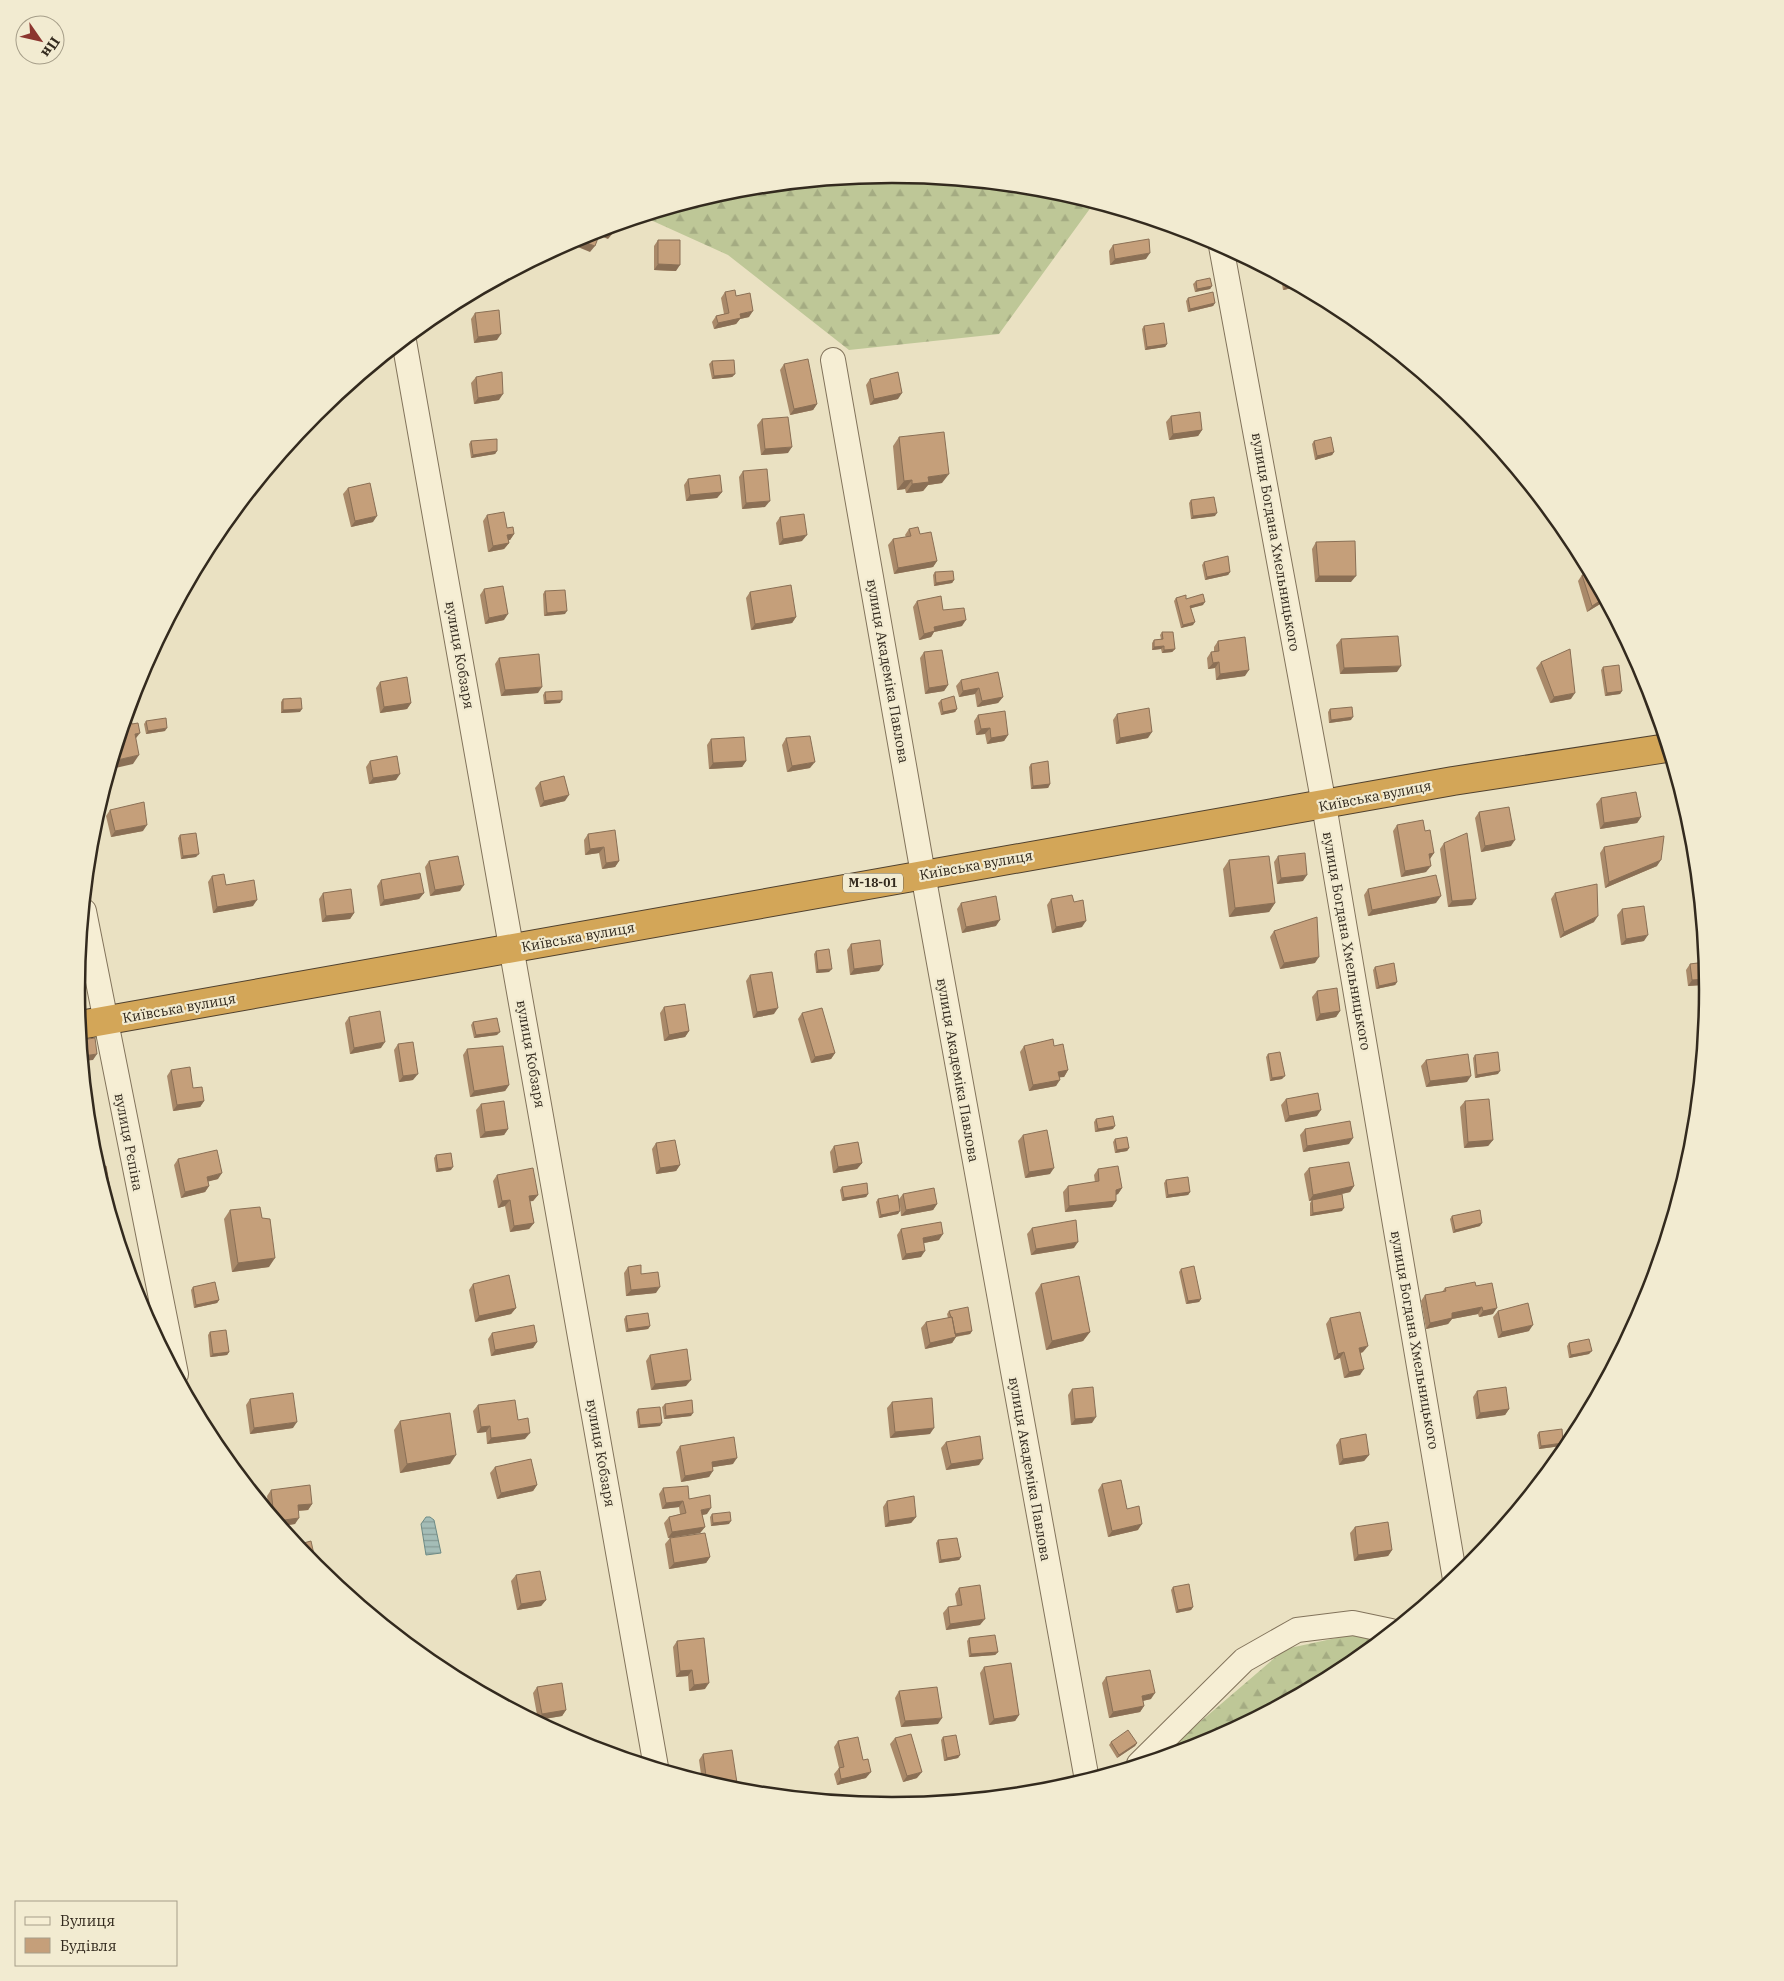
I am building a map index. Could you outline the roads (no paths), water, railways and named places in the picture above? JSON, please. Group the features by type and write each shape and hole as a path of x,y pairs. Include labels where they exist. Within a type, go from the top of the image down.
{"highway":[{"name":"Київська вулиця","path":"92,1023 1453,781 1662,749"}],"street":[{"name":"вулиця Богдана Хмельницького","path":"1223,255 1324,805 1454,1570"},
{"name":"вулиця Кобзаря","path":"405,347 513,949 655,1762"},
{"name":"вулиця Академіка Павлова","path":"834,360 923,874 1086,1774"},
{"name":"вулиця Рєпіна","path":"87,948 92,1023 171,1352"},
{"path":"1145,1757 1244,1660 1297,1630 1353,1623 1384,1630"}],"water":[{"path":"426,1517 434,1520 441,1553 426,1555 421,1524"}]}
